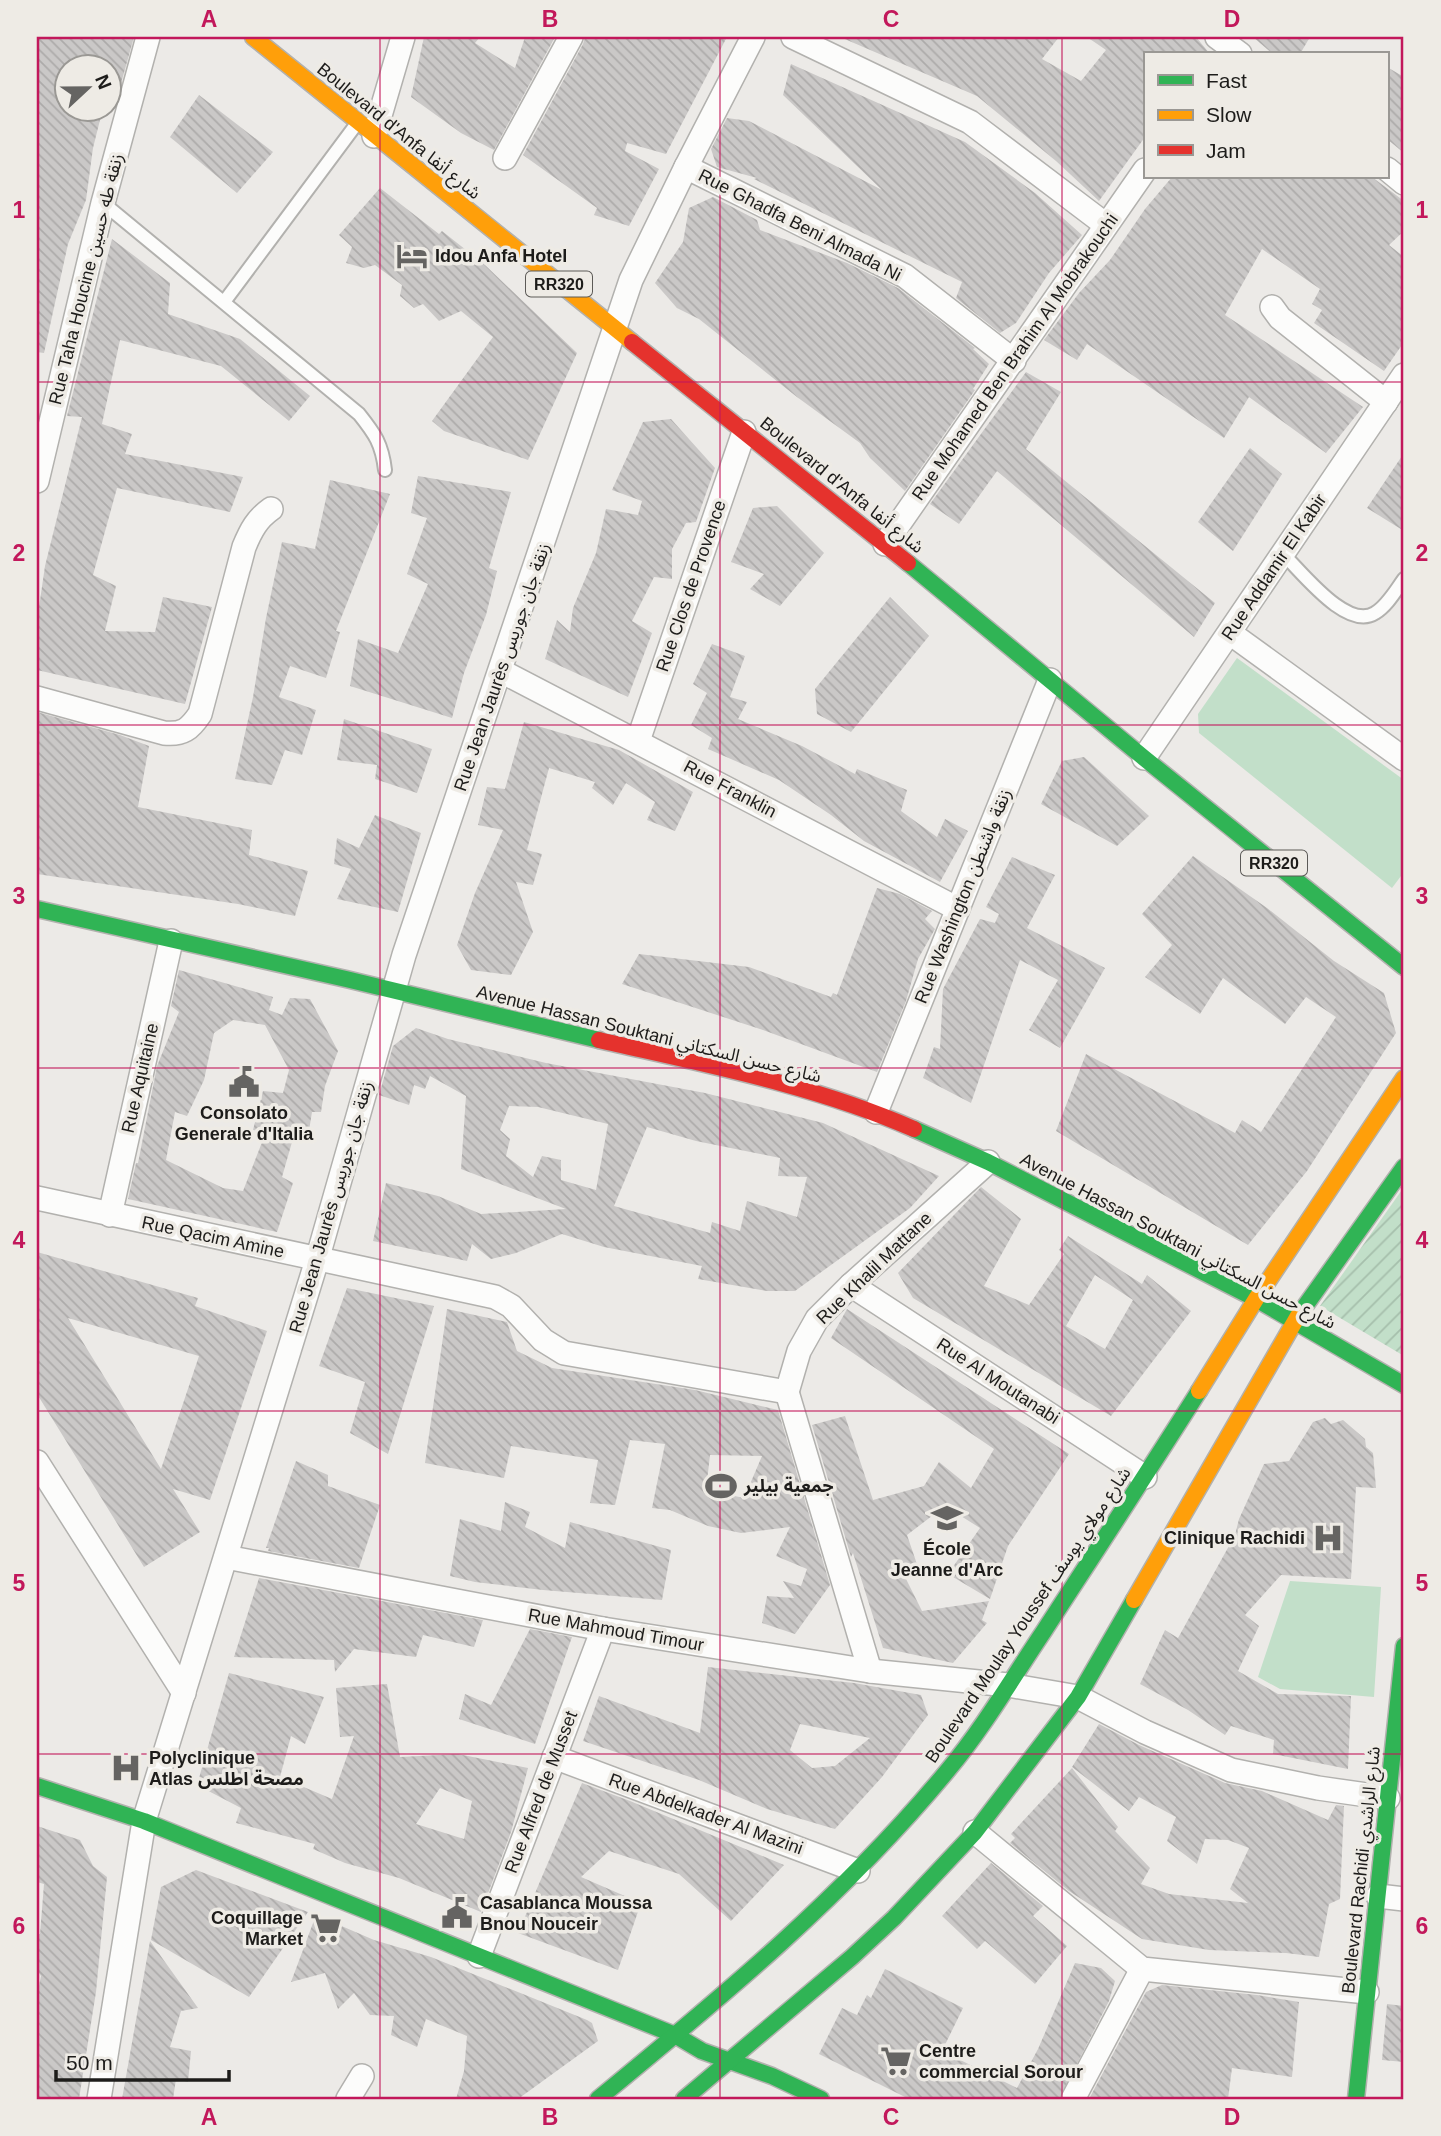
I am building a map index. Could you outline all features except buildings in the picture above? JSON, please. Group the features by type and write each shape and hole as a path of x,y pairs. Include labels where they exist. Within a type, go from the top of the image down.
{"main road":[{"name":"Boulevard d'Anfa شارع أنفا","path":"253,37 365,130 885,544 1144,758 1404,967"},
{"name":"Avenue Hassan Souktani شارع حسن السكتاني","path":"37,909 754,1076 876,1112 988,1162 1256,1300 1404,1385"},
{"name":"Boulevard Moulay Youssef شارع مولاي يوسف","path":"598,2099 791,1935 858,1871 950,1768 1008,1685 1256,1300 1404,1078"},
{"path":"684,2099 894,1918 975,1832 1077,1697 1294,1321 1404,1167"},
{"name":"Boulevard Rachidi شارع الراشدي","path":"1356,2099 1388,1798 1401,1708 1404,1646"},
{"path":"37,1786 144,1821 675,2035 702,2051 772,2076 821,2099"}],"street":[{"name":"Rue Taha Houcine زنقة طه حسين","path":"37,481 103,203 148,37"},
{"path":"365,130 403,37"},
{"path":"505,158 571,37"},
{"name":"Rue Jean Jaurès زنقة جان جوريس","path":"99,2099 144,1821 317,1260 394,991 631,280 752,37"},
{"path":"793,37 970,122 1106,225"},
{"name":"Rue Ghadfa Beni Almada Ni","path":"685,167 905,276 1014,361"},
{"path":"1388,170 1404,183"},
{"name":"Rue Mohamed Ben Brahim Al Mobrakouchi","path":"885,544 1144,171"},
{"path":"1272,307 1280,318 1386,402"},
{"name":"Rue Addamir El Kabir","path":"1144,758 1404,375"},
{"name":"Rue Clos de Provence","path":"638,741 744,432"},
{"path":"37,698 164,733 176,734 191,727 200,714 244,547 252,528 271,509"},
{"path":"1230,633 1404,759"},
{"name":"Rue Franklin","path":"501,671 958,909"},
{"name":"Rue Washington زنقة واشنطن","path":"876,1112 1050,680"},
{"name":"Rue Aquitaine","path":"110,1215 171,941"},
{"name":"Rue Khalil Mattane","path":"787,1392 799,1351 817,1319 988,1162"},
{"name":"Rue Qacim Amine","path":"37,1198 495,1297 512,1306 543,1340 564,1353 787,1392"},
{"name":"Rue Al Moutanabi","path":"851,1285 1144,1477"},
{"path":"787,1392 870,1671"},
{"path":"37,1462 184,1693"},
{"name":"Rue Mahmoud Timour","path":"226,1557 603,1629 870,1671 1008,1685 1077,1697 1144,1732 1231,1770 1318,1788 1388,1798"},
{"name":"Rue Alfred de Musset","path":"480,1956 603,1629"},
{"name":"Rue Abdelkader Al Mazini","path":"554,1757 858,1871"},
{"path":"975,1832 1142,1969 1367,1992"},
{"path":"1378,1896 1404,1899"},
{"path":"1073,2099 1142,1969"},
{"path":"348,2099 362,2077"}],"lane":[{"path":"224,302 365,130"},
{"path":"103,203 359,414 382,448 385,470"},
{"path":"1283,554 1345,613 1362,618 1375,614 1404,579"}],"green space":[{"path":"1237,658 1404,780 1404,872 1392,888 1199,733 1198,714"},
{"path":"1404,1187 1404,1356 1320,1306"},
{"path":"1290,1581 1381,1587 1374,1697 1280,1689 1258,1677"}],"traffic: fast":[{"path":"908,563 1144,758 1404,967"},
{"path":"37,909 599,1040"},
{"path":"914,1129 988,1162 1256,1299 1404,1385"},
{"path":"1298,1316 1404,1167"},
{"path":"598,2099 736,1983 825,1902 948,1770 998,1702 1199,1391"},
{"path":"684,2099 852,1957 894,1918 975,1832 1078,1697 1134,1600"},
{"path":"1356,2099 1404,1646"},
{"path":"37,1786 144,1821 675,2035 702,2051 772,2076 821,2099"}],"traffic: slow":[{"path":"253,37 632,342"},
{"path":"1199,1391 1256,1299 1404,1078"},
{"path":"1134,1600 1298,1316"}],"traffic: jam":[{"path":"632,342 908,563"},
{"path":"599,1040 798,1088 914,1129"}],"place":[{"name":"Idou Anfa Hotel","path":"412,256"},
{"name":"Consolato Generale d'Italia","path":"244,1082"},
{"name":"جمعية بيلير","path":"721,1486"},
{"name":"École Jeanne d'Arc","path":"947,1518"},
{"name":"Clinique Rachidi","path":"1328,1538"},
{"name":"Polyclinique Atlas مصحة اطلس","path":"126,1768"},
{"name":"Casablanca Moussa Bnou Nouceir","path":"457,1913"},
{"name":"Coquillage Market","path":"326,1928"},
{"name":"Centre commercial Sorour","path":"896,2061"}]}
